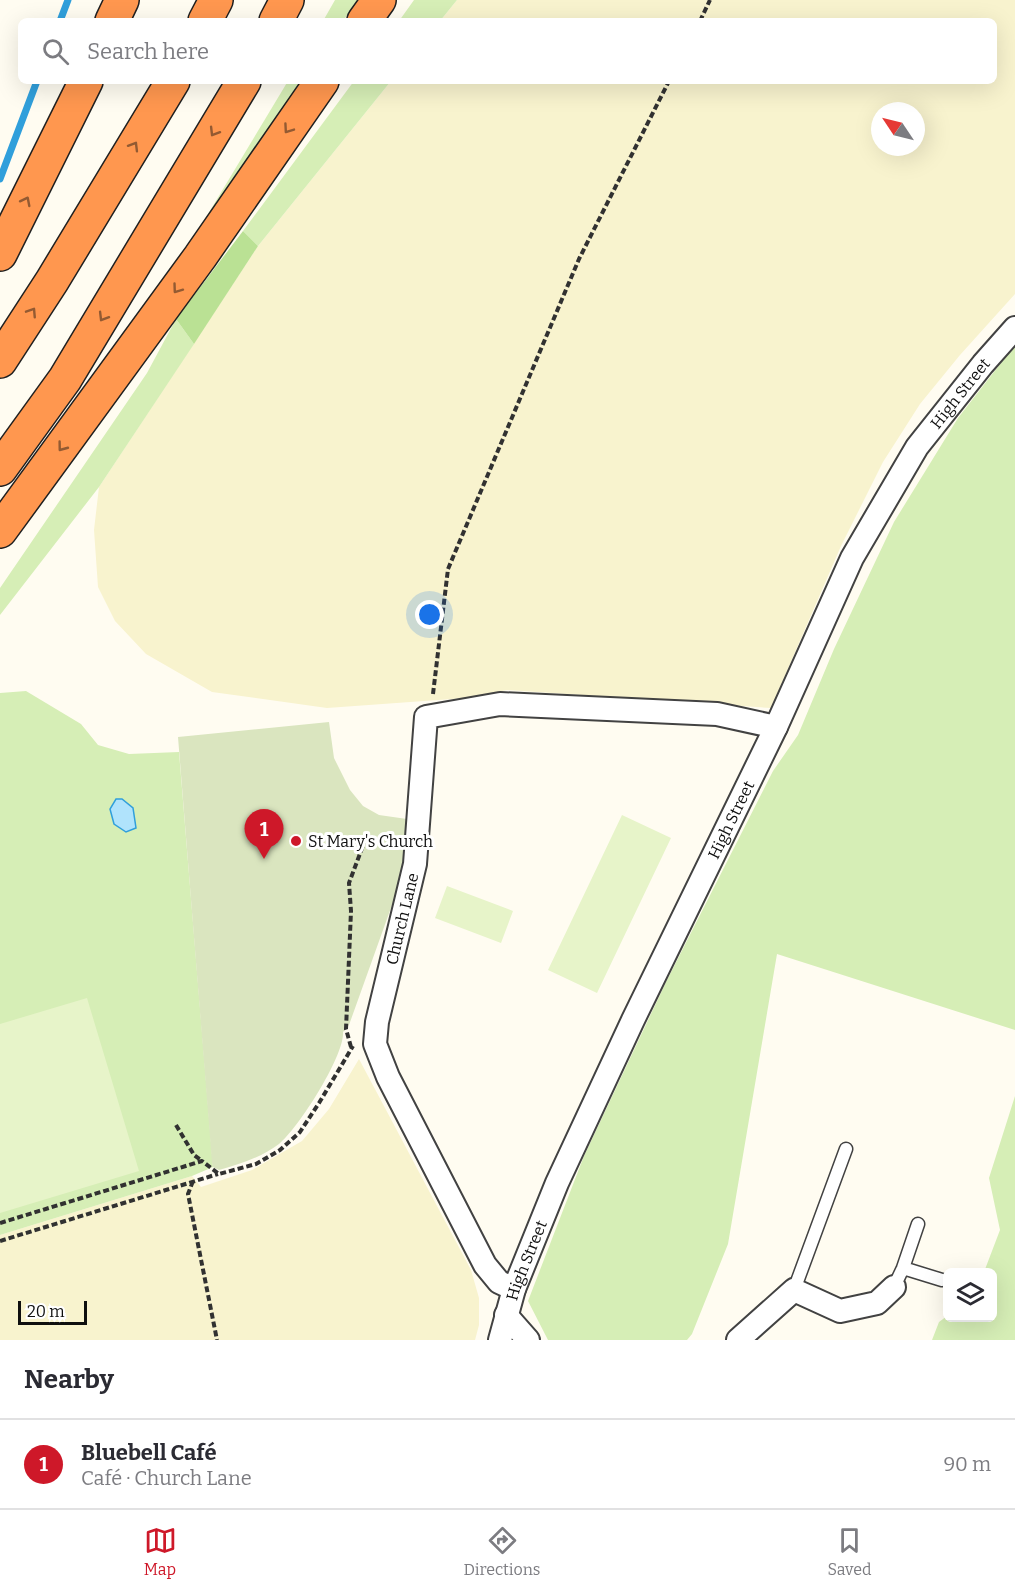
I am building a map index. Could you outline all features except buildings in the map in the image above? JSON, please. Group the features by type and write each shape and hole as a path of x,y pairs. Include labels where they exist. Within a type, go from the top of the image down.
{"highway":[{"path":"113,18 122,0"},
{"path":"207,18 216,0"},
{"path":"278,18 287,0"},
{"path":"366,18 379,0"},
{"path":"0,254 85,84"},
{"path":"0,361 52,281 171,84"},
{"path":"0,469 65,379 242,84"},
{"path":"0,531 200,257 320,84"}],"street":[{"name":"High Street","path":"500,1340 514,1289 572,1150 776,727 852,558 915,449 1015,328"},
{"path":"431,716 500,704 522,704 717,714 776,727"},
{"name":"Church Lane","path":"431,716 426,717 415,864 377,1022 375,1044 388,1077 485,1265 499,1282 514,1289"},
{"path":"738,1340 794,1290 840,1311 877,1304 898,1277"},
{"path":"506,1315 528,1340"}],"lane":[{"path":"377,1022 387,1005 393,1002"},
{"path":"794,1290 846,1149"},
{"path":"918,1224 898,1277 942,1280"}],"path":[{"path":"701,18 710,0"},
{"path":"431,716 448,569 579,259 667,84"},
{"path":"351,1048 346,1029 351,911 349,883 364,843"},
{"path":"0,1241 194,1180 256,1164 280,1150 300,1132 351,1048 377,1022"},
{"path":"176,1125 194,1155 219,1174"},
{"path":"0,1223 202,1161"},
{"path":"194,1180 188,1194 217,1340"}],"shaded area":[{"path":"457,0 1015,0 1015,294 920,404 883,462 841,546 771,708 507,690 466,698 327,708 212,692 146,654 115,621 98,587 94,530 99,487 258,246 389,84 997,84 997,18 442,18"},
{"path":"359,1059 471,1270 479,1298 479,1325 475,1340 0,1340 0,1235 192,1176 201,1187 252,1170 302,1141 329,1109"}],"green space":[{"path":"335,0 358,0 345,18 325,18"},
{"path":"414,0 457,0 442,18 401,18"},
{"path":"286,84 300,84 205,219"},
{"path":"352,84 389,84 258,246 243,231"},
{"path":"243,231 258,246 194,344 176,319"},
{"path":"176,319 194,344 99,487 0,615 0,588 147,373"},
{"path":"1015,345 1015,1030 777,954 728,1244 692,1334 687,1340 548,1340 528,1301 584,1156 666,982 773,771 798,735 834,649 894,522 958,418"},
{"path":"26,691 81,724 98,745 129,754 179,752 213,1167 192,1176 0,1235 0,693"},
{"path":"329,722 334,758 350,790 363,806 379,815 407,819 407,863 349,1025 343,1032 337,1057 319,1091 279,1144 243,1163 219,1170 213,1167 212,1162 178,737"},
{"path":"622,815 671,838 597,993 548,970"},
{"path":"447,886 513,911 501,943 435,918"},
{"path":"87,998 139,1171 0,1213 0,1024"},
{"path":"1015,1096 1015,1340 932,1340 939,1322 943,1319 943,1322 997,1322 997,1268 986,1268 1000,1230 989,1178"}],"water":[{"path":"116,799 122,799 133,808 136,828 126,832 114,824 110,809"}],"waterway":[{"path":"61,18 68,0"},
{"path":"0,179 36,84"}],"place":[{"name":"St Mary's Church","path":"296,841"},
{"name":"Bluebell Café","path":"264,859"}]}
